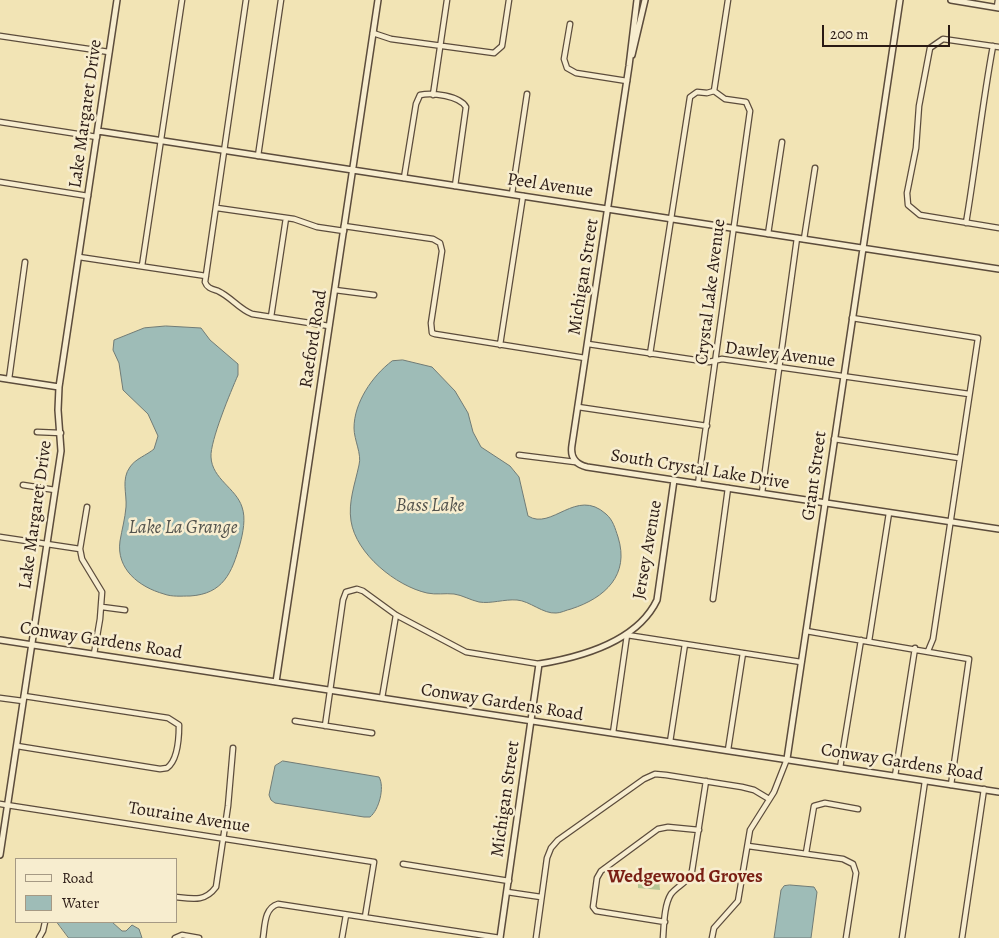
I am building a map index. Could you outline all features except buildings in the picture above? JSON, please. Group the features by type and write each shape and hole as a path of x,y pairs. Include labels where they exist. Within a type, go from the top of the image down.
{"street":[{"name":"Lake Margaret Drive","path":"0,855 61,451 58,410 59,387 117,0"},
{"path":"142,266 182,0"},
{"path":"246,0 206,286 229,297 246,312 271,318 329,326"},
{"path":"258,156 280,0"},
{"name":"Raeford Road","path":"276,682 378,0"},
{"path":"433,95 447,0"},
{"path":"373,33 391,38 490,53 498,51 502,46 509,0"},
{"name":"Michigan Street","path":"576,462 571,450 627,81 637,0"},
{"name":"Michigan Street","path":"629,66 645,0"},
{"path":"650,354 690,97 693,93 714,91 728,0"},
{"name":"Grant Street","path":"712,938 714,928 738,901 750,830 782,776 787,759 900,0"},
{"path":"951,0 998,7 998,0"},
{"path":"570,24 564,59 567,68 576,73 627,81"},
{"path":"0,36 109,52"},
{"path":"999,47 948,39 934,44 929,53 919,106 916,148 907,193 908,205 920,215 999,228"},
{"path":"966,222 978,151 981,110 993,46"},
{"name":"Crystal Lake Avenue","path":"698,484 734,229 735,204 750,111 749,104 725,99 714,91"},
{"path":"512,194 527,94"},
{"path":"404,178 416,104 420,96 433,95 456,99 466,108 455,186"},
{"path":"0,122 97,134"},
{"name":"Peel Avenue","path":"97,134 161,141 999,269"},
{"path":"768,234 782,142"},
{"path":"804,239 815,168"},
{"path":"0,182 88,196"},
{"path":"500,345 523,196"},
{"path":"217,208 286,218 317,227 344,228 433,239 440,243 442,251 431,323 432,333 439,336 585,358"},
{"path":"271,318 286,218"},
{"path":"762,493 796,238"},
{"path":"79,257 206,276"},
{"path":"9,379 25,262"},
{"path":"335,290 374,295"},
{"path":"852,318 978,338 933,640 928,651"},
{"name":"Dawley Avenue","path":"588,344 709,362 722,359 969,394"},
{"path":"0,378 59,387"},
{"path":"578,407 707,426"},
{"path":"37,432 61,433"},
{"path":"834,439 960,458"},
{"path":"519,454 576,462"},
{"name":"South Crystal Lake Drive","path":"576,462 587,467 999,529"},
{"name":"Jersey Avenue","path":"627,635 650,614 657,600 674,480"},
{"path":"24,485 55,490"},
{"path":"713,599 728,488"},
{"path":"87,507 80,549 82,559 102,592 102,607 94,654"},
{"path":"868,641 889,513"},
{"path":"0,537 80,549"},
{"path":"324,726 344,600 346,592 350,589 363,591 396,615 466,652 539,664 575,656 627,635 801,662"},
{"path":"102,607 125,610"},
{"path":"382,698 396,615"},
{"path":"806,631 915,648 969,660 951,785"},
{"path":"612,733 627,635"},
{"name":"Conway Gardens Road","path":"0,640 999,792"},
{"path":"840,768 861,640"},
{"path":"670,742 685,644"},
{"path":"895,776 915,648"},
{"path":"728,750 743,653"},
{"name":"Michigan Street","path":"500,938 539,664"},
{"path":"0,698 24,699 168,718 178,725 175,760 167,768 160,769 17,746"},
{"path":"295,721 372,734"},
{"path":"178,897 203,899 210,895 216,887 230,788 233,748"},
{"path":"536,938 547,858 551,848 558,840 644,779 655,774 742,786 754,790 768,799"},
{"path":"662,938 672,893 690,878 706,781"},
{"path":"902,938 925,781"},
{"path":"962,938 984,789"},
{"path":"806,854 814,806 825,803 858,809"},
{"name":"Touraine Avenue","path":"0,804 223,837 374,862 365,917"},
{"path":"665,922 596,912 593,907 597,878 601,871 658,829 668,827 699,830"},
{"path":"748,846 843,859 853,864 856,873 846,938"},
{"path":"403,864 509,880"},
{"path":"507,892 541,897"},
{"path":"264,938 268,910 271,906 278,904 500,938"},
{"path":"342,938 346,914"},
{"path":"39,938 44,931 45,923"},
{"path":"176,937 199,938"}],"green space":[{"path":"638,878 659,880 660,890 638,888"}],"water":[{"name":"Lake La Grange","path":"166,326 201,328 210,340 238,364 238,375 217,428 211,457 215,471 235,494 242,507 244,521 242,535 233,564 224,580 211,591 190,596 167,595 138,582 126,568 120,551 126,507 125,482 127,472 135,462 154,449 158,436 148,414 123,390 119,363 113,350 114,340 144,328"},
{"name":"Bass Lake","path":"403,360 432,367 455,391 468,413 473,432 481,447 510,466 519,477 528,516 537,519 546,518 574,507 585,505 595,507 608,516 614,524 621,551 617,574 604,591 571,609 560,613 551,613 517,600 484,602 454,594 427,593 415,589 391,576 369,556 354,533 350,514 351,500 360,461 354,433 355,419 357,409 371,382 392,361"},
{"path":"283,761 379,777 381,792 376,809 370,817 364,817 275,803 269,795 275,766"},
{"path":"784,886 814,887 817,892 811,938 774,938 781,890"},
{"path":"58,923 113,923 122,931 126,931 132,925 139,929 142,938 69,938"}],"district":[{"name":"Wedgewood Groves","path":"685,877"}]}
